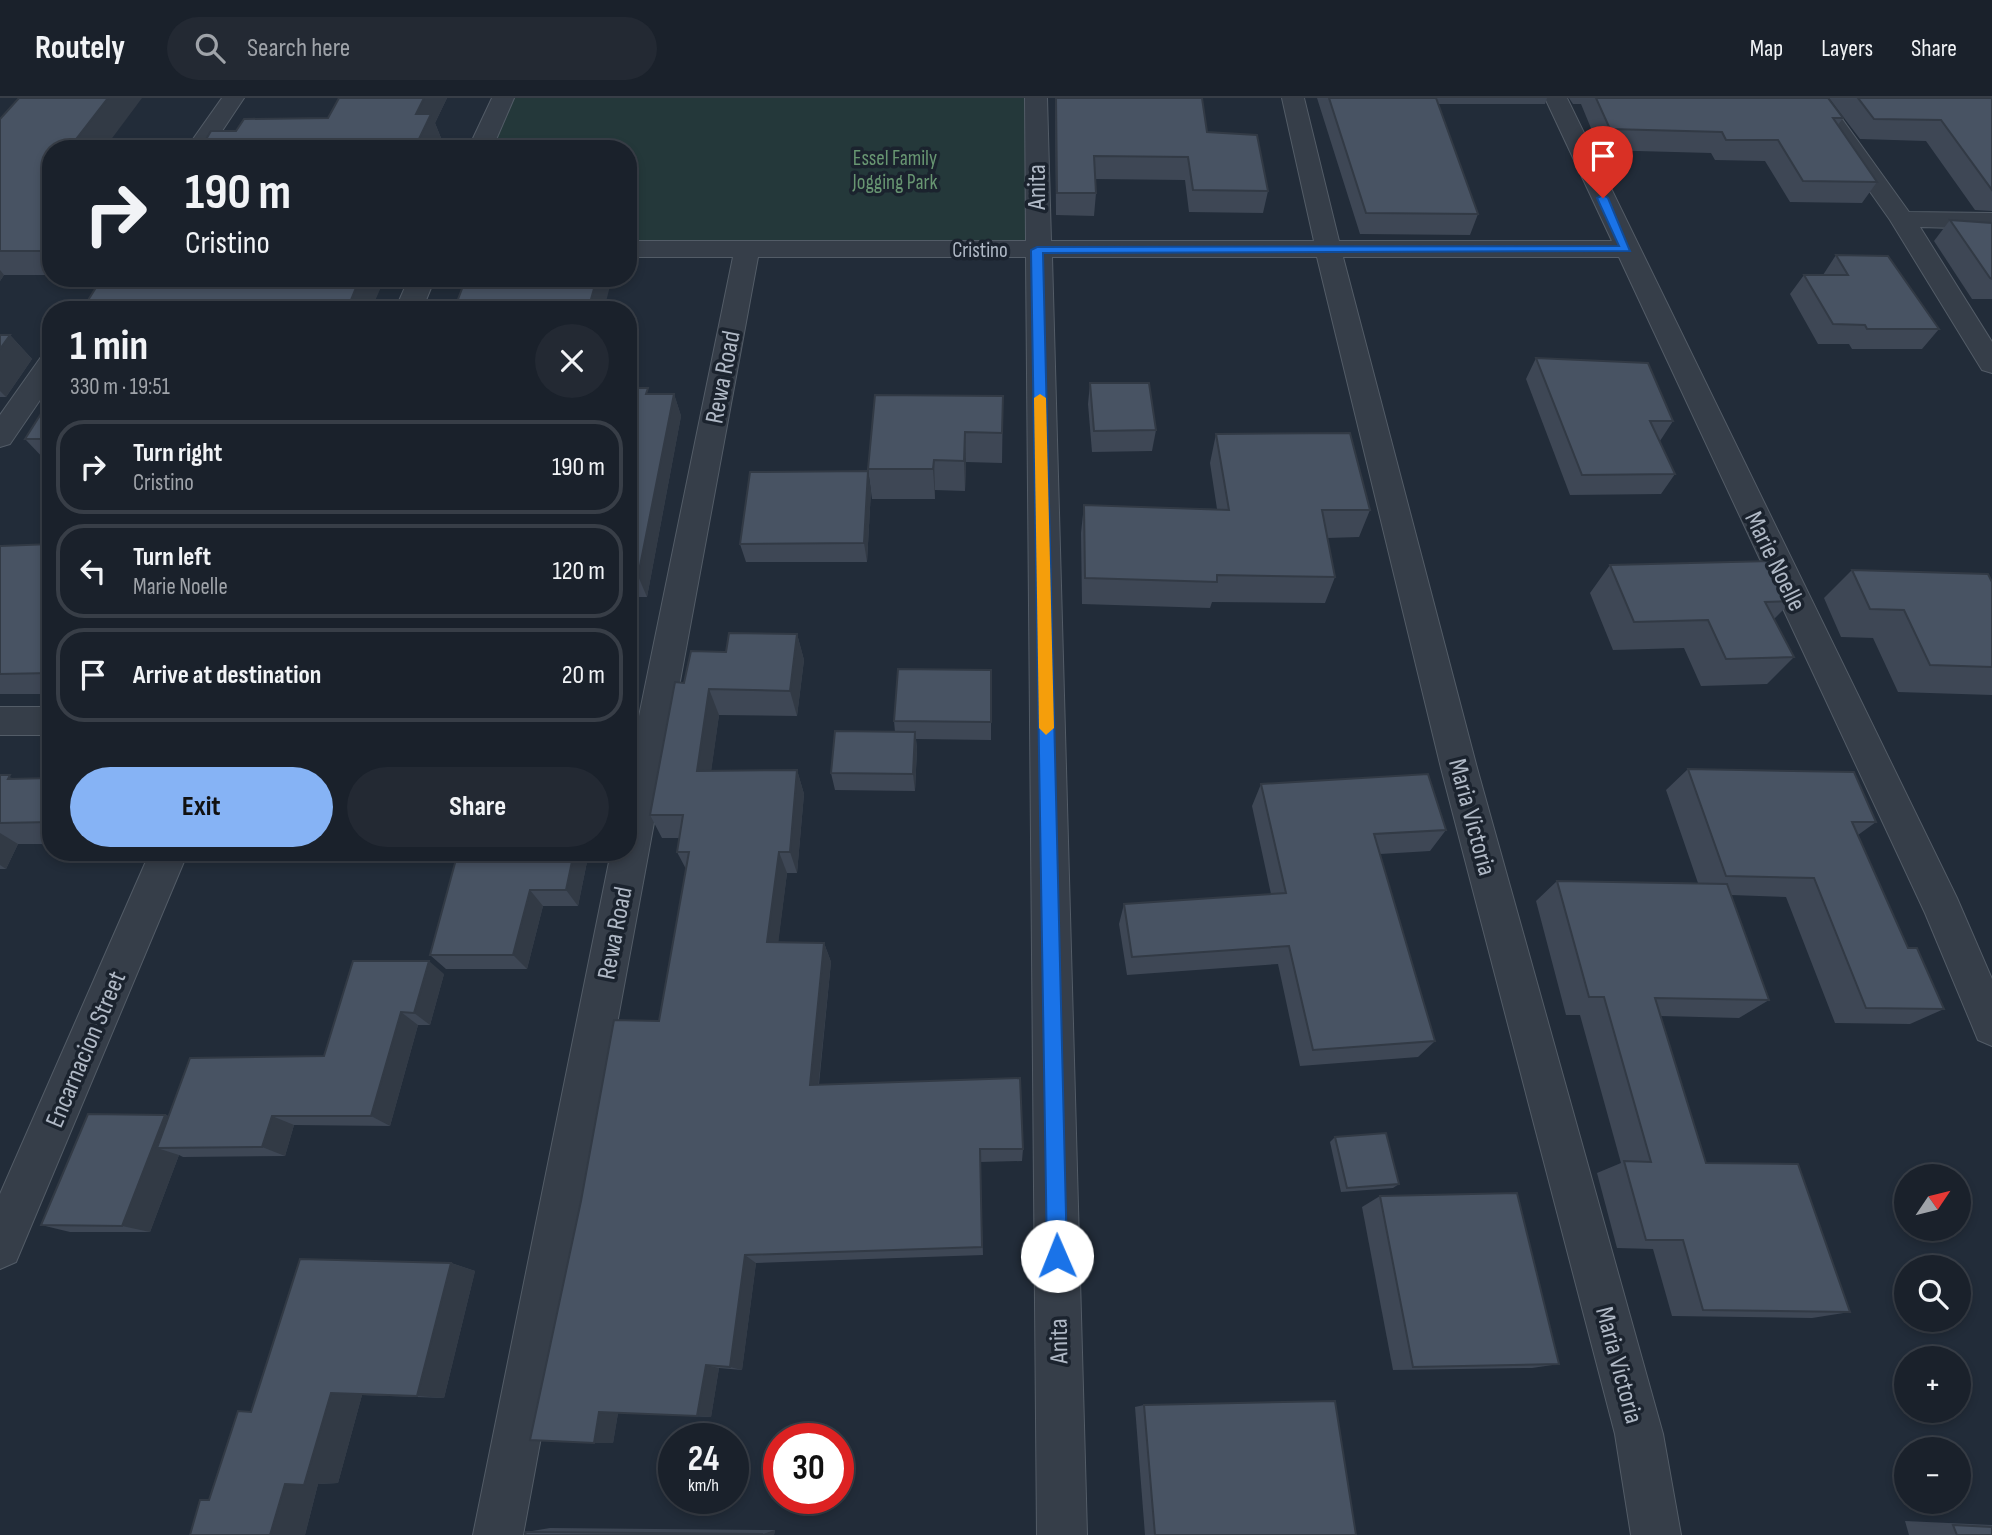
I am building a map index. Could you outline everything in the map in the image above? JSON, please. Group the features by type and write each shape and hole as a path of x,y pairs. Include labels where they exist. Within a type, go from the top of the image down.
{"street":[{"path":"204,140 233,98"},
{"path":"484,140 503,98"},
{"name":"Anita","path":"1036,98 1062,1535"},
{"name":"Maria Victoria","path":"1293,98 1326,247 1479,844 1639,1434 1656,1535"},
{"name":"Marie Noelle","path":"1556,98 1943,910 1992,1026"},
{"path":"1815,98 1902,219 1992,364"},
{"path":"1902,219 1992,221"},
{"name":"Cristino","path":"637,249 1626,249"},
{"name":"Rewa Road","path":"637,818 747,250"},
{"path":"0,437 42,376"},
{"path":"0,721 42,721"},
{"name":"Encarnacion Street","path":"0,1246 165,861"},
{"name":"Rewa Road","path":"498,1535 629,861"}],"green space":[{"name":"Essel Family Jogging Park","path":"512,98 1029,98 1029,244 637,240 637,140 494,140"}],"building":[{"path":"19,98 108,98 75,140 42,140 42,251 0,251 0,119"},
{"path":"339,98 424,98 416,114 431,114 418,140 206,140 211,131 236,131 244,119 328,118"},
{"path":"1056,98 1202,98 1207,132 1257,135 1268,191 1193,190 1188,157 1094,156 1096,193 1057,193"},
{"path":"1329,98 1436,98 1478,214 1366,213"},
{"path":"1596,98 1828,98 1843,118 1833,118 1877,182 1803,181 1778,140 1726,140 1722,132 1610,129"},
{"path":"1858,98 1992,98 1992,190 1941,120 1874,119"},
{"path":"1950,220 1992,223 1992,279 1990,278"},
{"path":"1836,255 1888,256 1939,329 1867,329 1865,325 1833,324 1804,275 1848,275"},
{"path":"96,287 356,287 351,301 88,301"},
{"path":"463,287 594,287 591,301 457,301"},
{"path":"0,335 10,335 0,349"},
{"path":"1536,358 1648,363 1673,421 1650,421 1675,474 1582,475"},
{"path":"1090,383 1149,383 1156,430 1094,431"},
{"path":"637,388 648,388 646,394 674,394 638,576"},
{"path":"875,395 1003,396 1002,433 965,432 964,461 934,460 933,469 868,469"},
{"path":"42,412 42,439 25,439"},
{"path":"1350,433 1370,510 1322,510 1335,577 1217,575 1217,582 1085,578 1084,505 1229,510 1216,434"},
{"path":"868,471 864,543 740,544 750,472"},
{"path":"42,544 42,673 0,674 0,546"},
{"path":"1771,561 1792,601 1765,602 1794,657 1726,659 1708,620 1634,622 1610,565"},
{"path":"1852,570 1988,574 1992,582 1992,667 1930,665 1904,610 1870,609"},
{"path":"729,633 797,634 790,691 709,689 697,771 797,770 790,852 779,852 767,942 824,943 810,1085 1020,1078 1023,1149 980,1149 982,1247 745,1255 730,1367 706,1365 697,1416 599,1412 594,1443 530,1440 581,1201 614,1020 659,1021 689,852 677,852 683,815 650,815 675,682 684,683 691,651 726,652"},
{"path":"898,669 991,670 991,722 894,721"},
{"path":"835,731 915,732 913,774 831,773"},
{"path":"1688,769 1854,772 1876,822 1852,822 1908,948 1917,948 1944,1009 1866,1008 1814,878 1726,876"},
{"path":"1428,774 1446,830 1374,834 1435,1041 1313,1050 1289,946 1132,957 1124,904 1286,893 1261,784"},
{"path":"0,775 10,775 8,779 42,778 42,822 0,823"},
{"path":"456,861 572,861 566,890 530,890 513,955 430,955"},
{"path":"1557,881 1727,884 1769,1000 1655,998 1706,1163 1798,1164 1850,1312 1703,1310 1683,1240 1646,1240 1624,1161 1651,1162 1604,997 1589,997"},
{"path":"353,961 429,961 414,1013 401,1012 371,1116 272,1116 262,1147 157,1148 190,1058 324,1056"},
{"path":"88,1114 165,1115 122,1226 41,1225"},
{"path":"1386,1133 1399,1184 1347,1188 1335,1137"},
{"path":"1517,1193 1559,1364 1413,1367 1380,1196"},
{"path":"300,1259 451,1263 417,1396 331,1393 304,1485 285,1484 270,1535 190,1535 200,1500 209,1500 238,1411 251,1412"},
{"path":"1335,1401 1356,1535 1155,1535 1144,1405"},
{"path":"1953,1525 1992,1527 1992,1535 1957,1535"},
{"path":"526,1532 763,1534 525,1535"}],"slow traffic":[{"path":"1040,398 1046,728"}],"route":[{"path":"1057,1256 1037,250 1326,247 1626,249 1603,198"}]}
